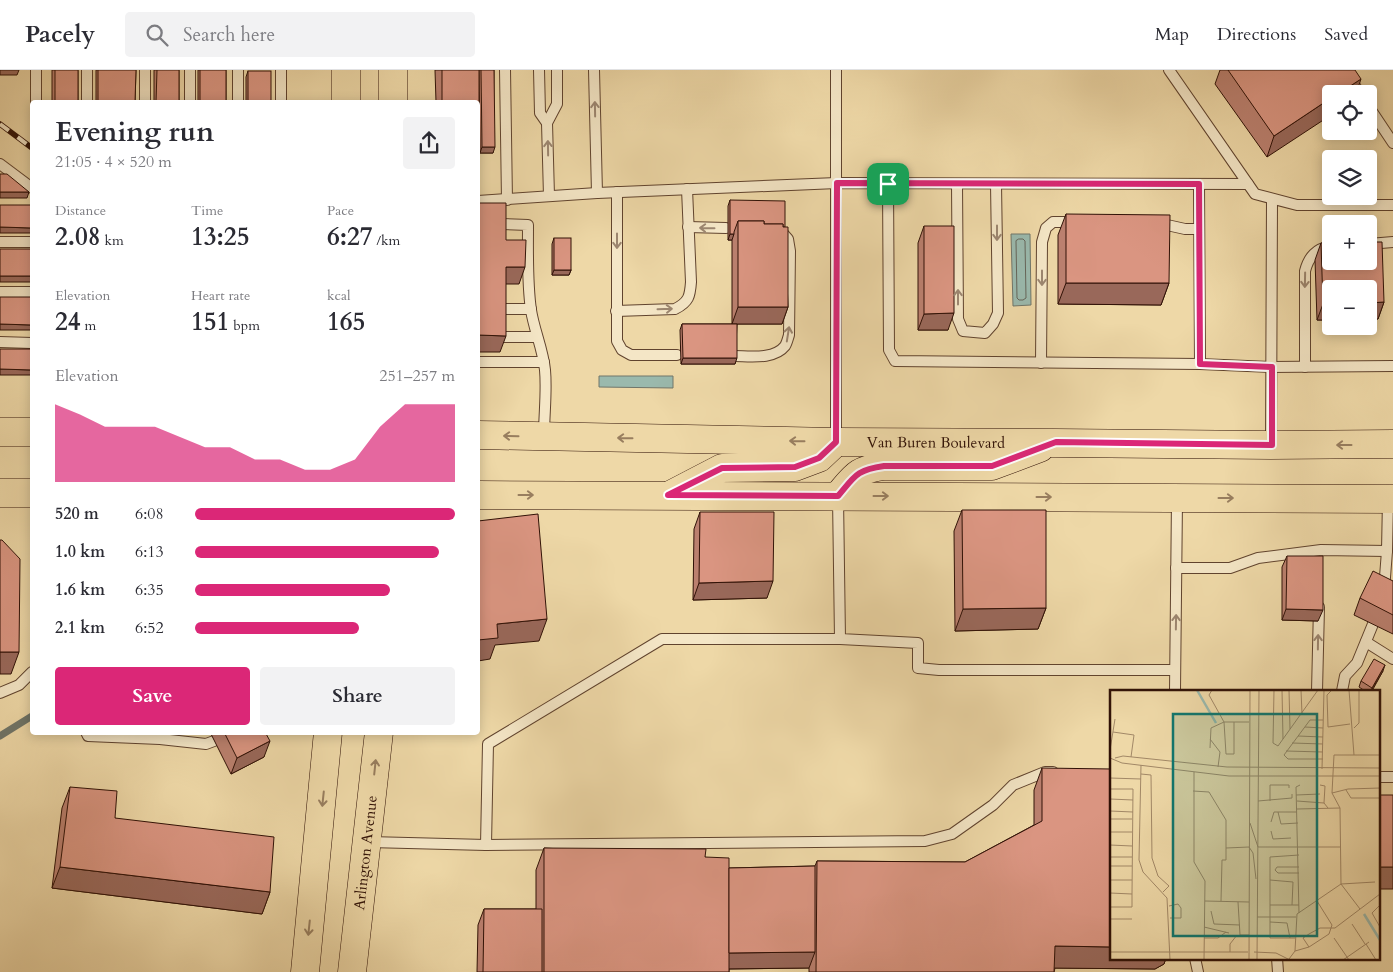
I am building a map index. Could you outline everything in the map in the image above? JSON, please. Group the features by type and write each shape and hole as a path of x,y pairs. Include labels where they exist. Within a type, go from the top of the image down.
{"main road":[{"path":"346,70 346,100"},
{"path":"393,70 393,100"},
{"path":"0,432 30,432"},
{"name":"Van Buren Boulevard","path":"480,435 836,442 1393,444"},
{"path":"668,495 722,468 795,467 819,458 836,442"},
{"path":"838,496 859,472 870,468 884,466 992,466 1056,442"},
{"path":"0,493 30,493"},
{"path":"480,495 1390,499"},
{"path":"305,972 328,735"},
{"name":"Arlington Avenue","path":"352,972 379,735"}],"lane":[{"path":"36,70 36,100"},
{"path":"87,70 87,100"},
{"path":"145,70 145,100"},
{"path":"190,70 190,100"},
{"path":"238,70 238,100"},
{"path":"281,70 281,100"},
{"path":"505,70 507,200"},
{"path":"539,70 540,112 547,123"},
{"path":"549,196 547,123 557,104 557,70"},
{"path":"594,70 597,193"},
{"path":"836,70 836,442"},
{"path":"1347,70 1354,85"},
{"path":"1171,71 1255,194 1297,205 1393,205"},
{"path":"1377,119 1393,143"},
{"path":"0,164 30,186"},
{"path":"480,202 597,193 837,183 1248,184"},
{"path":"888,184 889,350 895,361 1200,364 1272,367 1393,366"},
{"path":"957,184 958,320 963,331 976,333 985,333 994,324 998,313 996,184"},
{"path":"1199,184 1200,364"},
{"path":"616,311 675,308 684,304 690,295 687,189"},
{"path":"617,192 617,341 622,350 631,354 640,356 677,356"},
{"path":"1272,199 1272,445"},
{"path":"1149,221 1185,229 1199,229"},
{"path":"1041,363 1042,242 1046,228 1053,222 1091,222"},
{"path":"500,224 528,225 524,245 531,310 544,362 544,437"},
{"path":"688,227 726,228"},
{"path":"734,356 770,355 785,346 789,335 790,251 788,239 780,230"},
{"path":"0,242 30,242"},
{"path":"1377,243 1393,242"},
{"path":"1305,367 1305,271 1309,259 1322,248"},
{"path":"0,292 30,292"},
{"path":"500,309 531,310"},
{"path":"500,337 537,337"},
{"path":"0,342 30,343"},
{"path":"480,362 544,362"},
{"path":"838,496 840,640"},
{"path":"1175,690 1177,497"},
{"path":"1384,596 1389,575 1387,551 1390,499"},
{"path":"1176,568 1230,568 1258,558 1387,551"},
{"path":"1317,690 1320,597"},
{"path":"1342,690 1345,676 1357,663 1373,624"},
{"path":"486,844 488,744 662,638 918,643 918,668 939,670 1175,670"},
{"path":"1366,642 1393,660"},
{"path":"0,693 19,684 30,674"},
{"path":"88,735 162,736 206,744 214,741"},
{"path":"366,842 486,844 926,841 952,834 993,805 1013,785 1045,772 1062,772"},
{"path":"1380,776 1393,777"}],"water":[{"path":"1011,234 1030,234 1031,305 1013,306"},
{"path":"599,376 673,376 673,388 599,387"}],"building":[{"path":"55,70 78,70 78,100 55,100"},
{"path":"98,70 136,70 135,100 98,100"},
{"path":"157,70 179,70 179,100 156,100"},
{"path":"200,70 226,70 226,100 200,100"},
{"path":"442,70 479,70 479,100 442,100"},
{"path":"481,70 494,70 495,147 482,147"},
{"path":"1228,70 1355,70 1361,79 1352,85 1322,85 1322,104 1274,136"},
{"path":"248,71 271,71 271,100 248,100"},
{"path":"0,174 7,174 29,192 0,192"},
{"path":"730,200 785,201 785,227 783,227 783,224 764,224 764,221 738,221 734,234 730,234"},
{"path":"480,203 506,203 506,240 526,240 525,267 506,267 506,336 480,335"},
{"path":"0,205 30,205 30,228 0,227"},
{"path":"1066,214 1170,215 1169,283 1066,283"},
{"path":"738,221 764,221 764,224 783,224 783,227 788,227 788,307 738,307"},
{"path":"924,226 954,226 954,313 924,314"},
{"path":"554,238 571,238 571,270 554,270"},
{"path":"1377,242 1382,242 1384,302 1377,302 1377,280 1322,280 1321,243 1322,270 1377,270"},
{"path":"0,249 30,249 30,276 0,276"},
{"path":"0,297 30,297 30,325 0,324"},
{"path":"682,324 737,324 737,358 683,358"},
{"path":"0,349 30,349 30,370 0,369"},
{"path":"962,510 1046,510 1046,608 963,609"},
{"path":"700,512 774,512 773,581 699,583"},
{"path":"538,514 547,619 497,624 498,638 480,640 480,521"},
{"path":"0,540 20,559 19,652 0,652"},
{"path":"1287,556 1323,556 1323,610 1286,609"},
{"path":"1373,571 1393,581 1393,615 1360,598"},
{"path":"1374,659 1385,665 1372,688 1361,681"},
{"path":"226,735 267,735 270,741 237,758"},
{"path":"1042,768 1110,769 1110,947 1055,946 1054,972 816,972 817,861 965,862 1042,821"},
{"path":"70,787 117,791 115,818 274,837 270,892 60,867"},
{"path":"1380,795 1393,795 1393,867 1380,867"},
{"path":"544,848 706,849 705,857 729,858 729,972 544,972"},
{"path":"815,866 815,952 729,953 729,868"},
{"path":"484,909 542,909 542,972 483,972"}],"waterway":[{"path":"0,736 30,717"}],"railway":[{"path":"0,124 30,146"}],"route":[{"path":"837,183 888,184 1199,184 1200,364 1272,367 1272,445 1056,442 992,466 884,466 870,468 859,472 838,496 668,495 722,468 795,467 808,463 819,458 836,442 837,183"}]}
